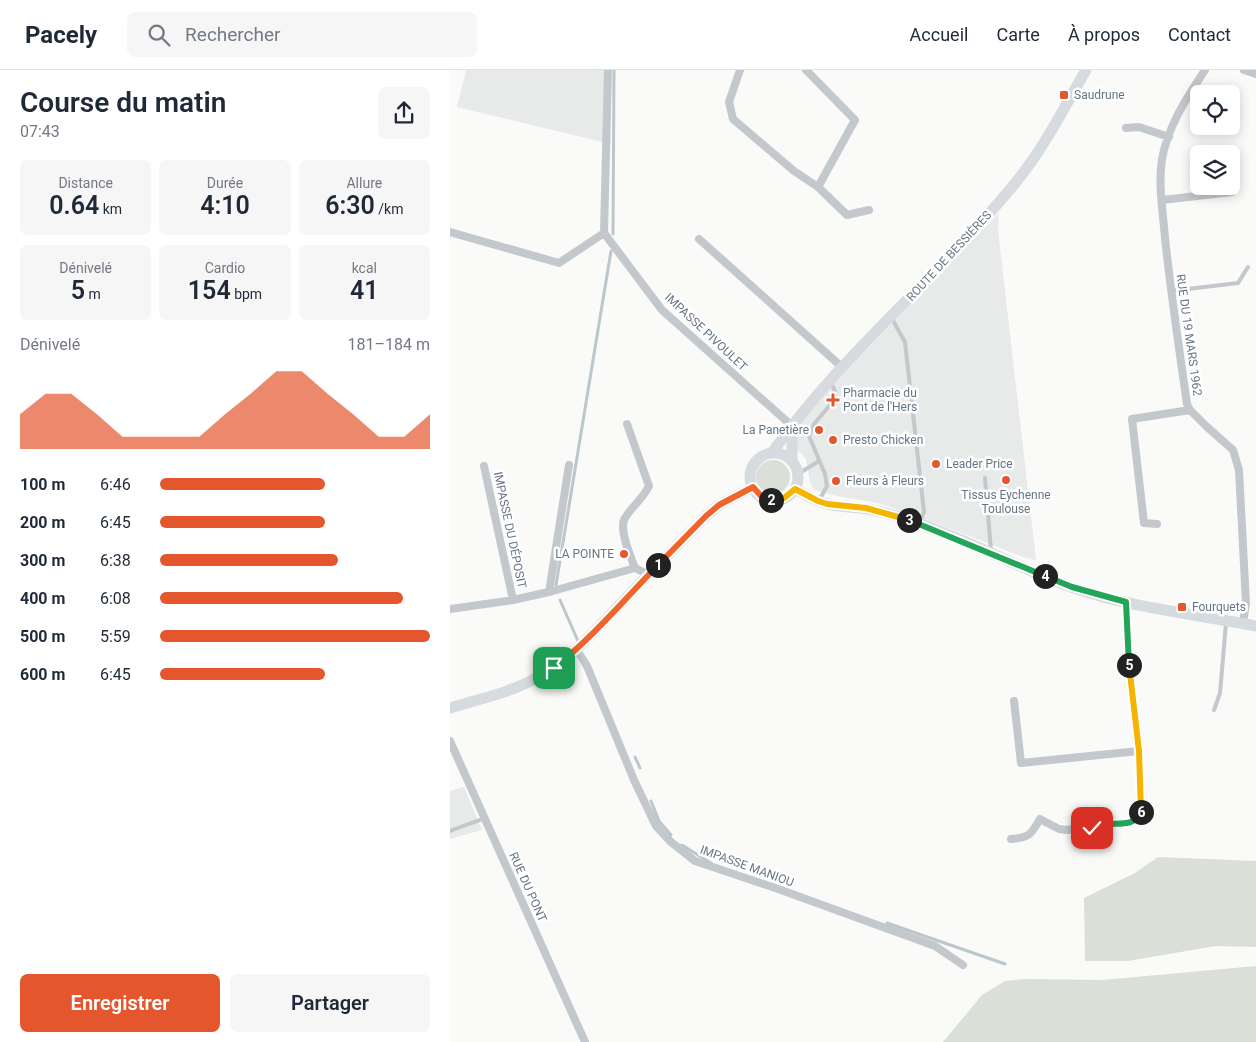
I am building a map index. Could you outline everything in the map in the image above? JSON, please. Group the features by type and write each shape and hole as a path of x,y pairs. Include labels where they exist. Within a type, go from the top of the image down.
{"main road":[{"name":"ROUTE DE BESSIÈRES","path":"772,453 830,381 927,281 1016,183 1038,153 1086,70"},
{"path":"792,426 792,460"},
{"path":"772,453 786,456 792,460 798,474 795,489 790,494 777,500 762,497 753,487 751,472 754,464 765,454 772,453"},
{"path":"450,708 506,692 554,668 577,650 712,510 753,487"},
{"path":"795,489 818,501 888,513 920,524 1072,587 1166,611 1256,626"}],"street":[{"path":"450,232 559,263 604,233 608,70"},
{"path":"740,70 729,102 732,119 794,171 818,186 847,215 869,210"},
{"path":"806,70 855,120 818,186"},
{"name":"RUE DU 19 MARS 1962","path":"1205,70 1182,105 1168,137 1160,180 1171,291 1187,404 1190,410 1234,450 1239,470 1246,603 1243,623"},
{"path":"1244,70 1256,74"},
{"path":"1126,128 1139,127 1168,137"},
{"path":"1162,200 1206,195"},
{"name":"IMPASSE PIVOULET","path":"604,233 662,310 792,426"},
{"path":"698,239 843,368"},
{"path":"1157,524 1144,523 1132,418 1190,410"},
{"path":"627,424 649,486 643,498 625,517 622,529 635,568 648,575"},
{"path":"549,592 569,465"},
{"name":"IMPASSE DU DÉPOSIT","path":"484,466 513,600"},
{"name":"IMPASSE DU DÉPOSIT","path":"450,609 513,600 635,568"},
{"path":"1012,839 1024,838 1032,834 1040,819 1059,829 1066,830 1126,824 1136,820 1142,810 1139,751 1130,675 1126,602"},
{"name":"IMPASSE MANIOU","path":"577,650 587,666 634,780 656,826 671,842 695,861 790,893 935,946 963,965"},
{"path":"1014,701 1021,763 1139,751"},
{"name":"RUE DU PONT","path":"450,742 586,1042"}],"lane":[{"path":"1171,291 1238,283 1248,266"},
{"path":"891,317 906,342 924,512 920,524"},
{"path":"818,501 827,486 825,474 809,436 814,424 835,399 835,391 830,381"},
{"path":"798,474 819,461"},
{"path":"985,478 991,554"},
{"path":"1214,710 1220,693 1227,620"},
{"path":"450,831 485,818"}],"shaded area":[{"path":"466,70 607,70 611,144 457,107"},
{"path":"999,213 998,230 1036,560 1026,558 878,503 814,490 810,482 806,459 795,447 795,436 800,422 847,370"},
{"path":"773,460 780,461 785,465 789,470 789,484 785,489 780,493 773,494 766,493 761,489 757,484 756,477 757,470 761,465 766,461"},
{"path":"464,787 482,830 450,839 450,791"},
{"path":"1158,857 1256,861 1256,947 1216,946 1128,961 1085,961 1084,898 1135,873"},
{"path":"1256,966 1256,1042 943,1042 982,995 1005,981 1025,979 1103,980"}],"waterway":[{"path":"613,234 614,70"},
{"path":"556,585 611,251"},
{"path":"560,600 578,641"},
{"path":"635,757 640,768"},
{"path":"651,801 659,821 671,835"},
{"path":"682,845 711,863"},
{"path":"887,923 1005,964"}],"place":[{"name":"Saudrune","path":"1064,95"},
{"name":"Pharmacie du Pont de l'Hers","path":"833,400"},
{"name":"La Panetière","path":"819,430"},
{"name":"Presto Chicken","path":"833,440"},
{"name":"Leader Price","path":"936,464"},
{"name":"Tissus Eychenne Toulouse","path":"1006,480"},
{"name":"Fleurs à Fleurs","path":"836,481"},
{"name":"LA POINTE","path":"624,554"},
{"name":"Fourquets","path":"1182,607"}],"route":[{"path":"554,668 577,650 706,516 719,505 753,487 762,497 770,500 784,498 795,489 827,504 866,508 888,513 920,524 1072,587 1126,602 1130,675 1139,751 1142,810 1136,820 1126,824 1092,828"}]}
